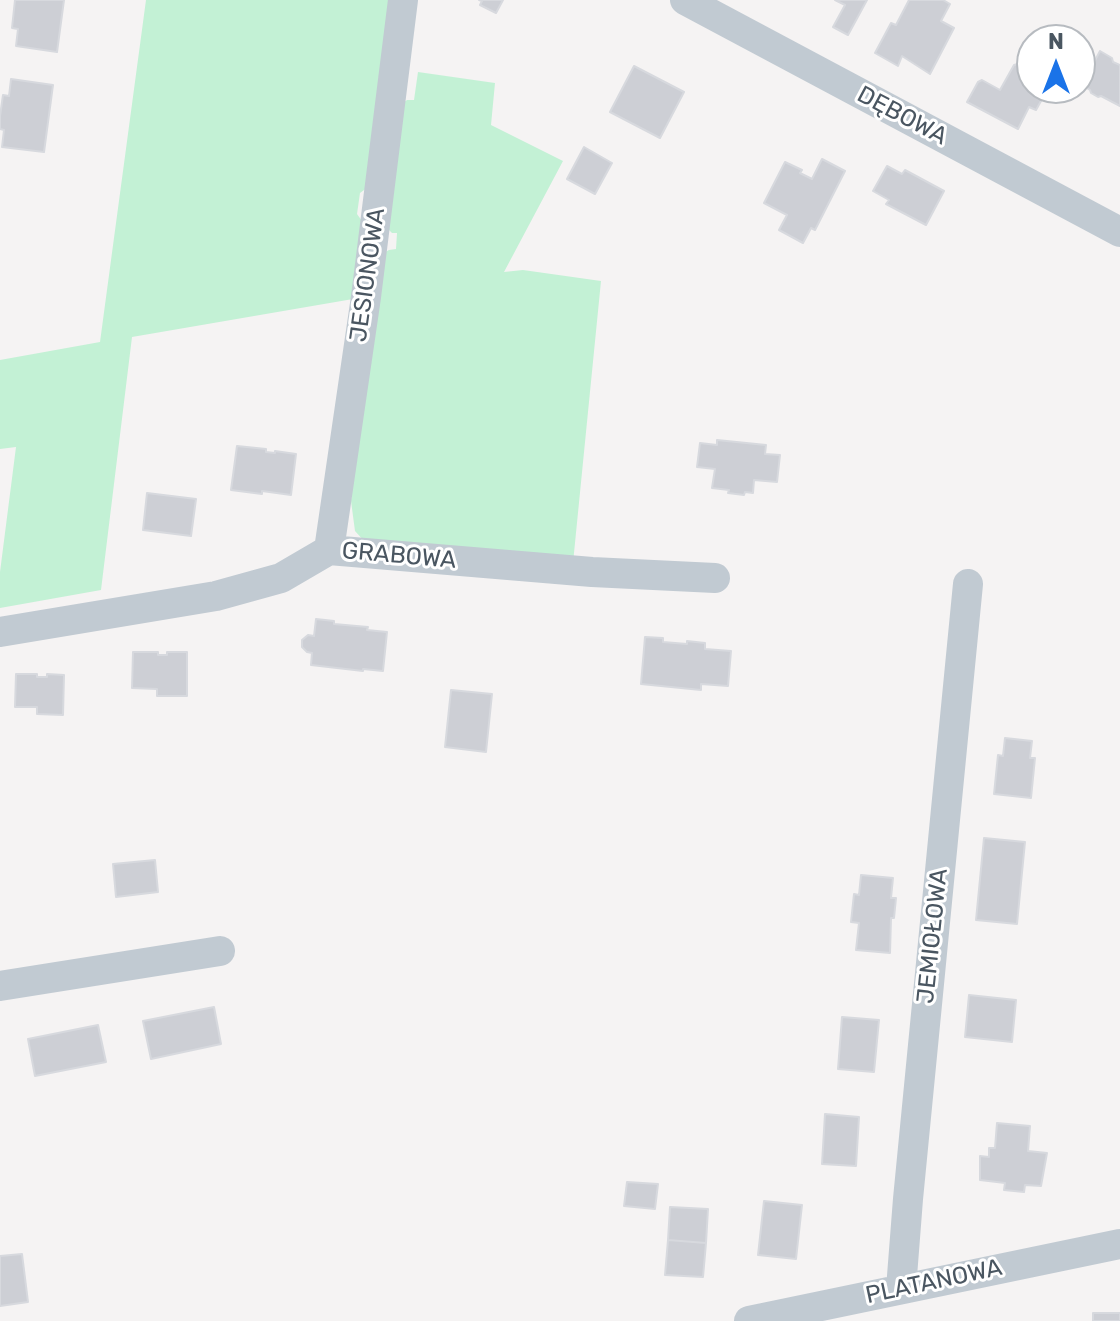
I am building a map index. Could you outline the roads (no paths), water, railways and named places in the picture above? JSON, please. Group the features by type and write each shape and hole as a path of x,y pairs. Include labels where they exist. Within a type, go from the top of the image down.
{"street":[{"name":"JESIONOWA","path":"329,550 366,297 403,0"},
{"name":"DĘBOWA","path":"685,0 1120,232"},
{"name":"GRABOWA","path":"0,632 216,596 281,578 329,550 592,572 715,578"},
{"name":"JEMIOŁOWA","path":"901,1289 968,584"},
{"path":"0,986 220,951"},
{"name":"PLATANOWA","path":"749,1321 1120,1244"}]}
